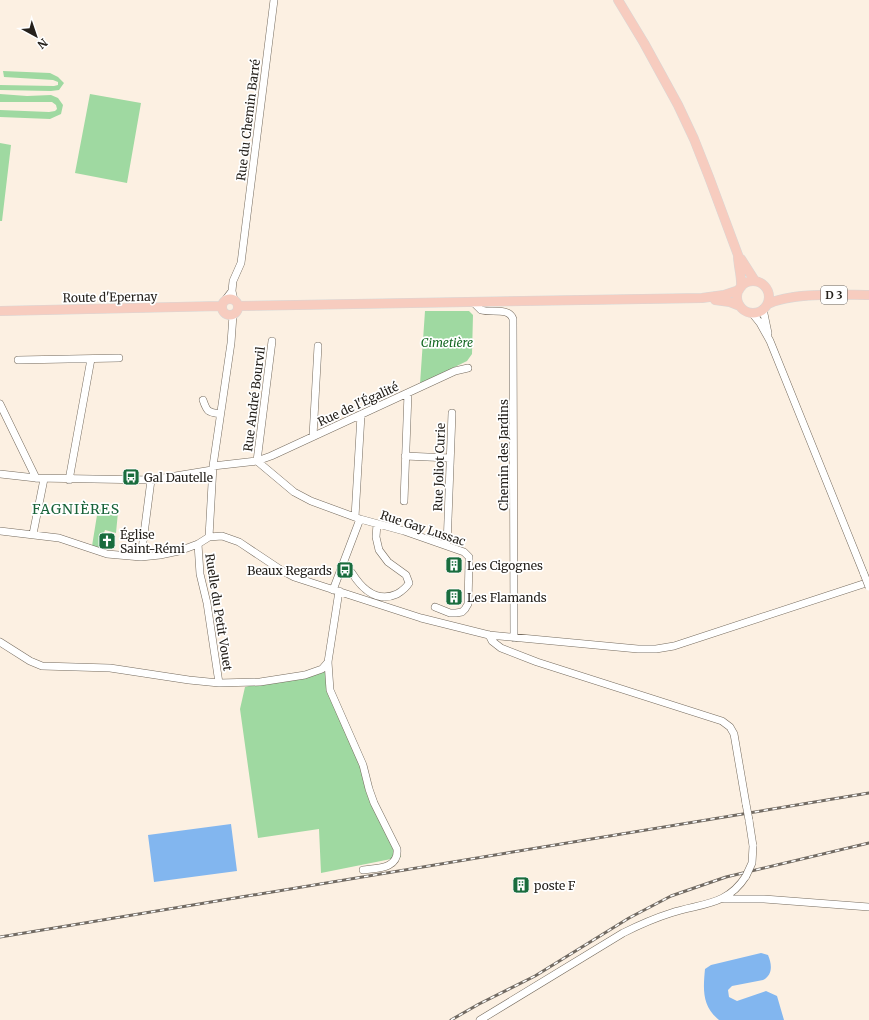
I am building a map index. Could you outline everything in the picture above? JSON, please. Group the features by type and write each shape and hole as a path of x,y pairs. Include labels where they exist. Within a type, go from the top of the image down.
{"main road":[{"path":"618,0 644,43 678,105 703,163 738,255 741,274 738,295 740,306"},
{"path":"738,255 755,281"},
{"path":"750,281 755,281 764,285 767,288 769,296 765,307 756,313 752,313 740,306 724,300 702,298 724,295 740,288 750,281"},
{"name":"D 3","path":"767,288 776,292 800,296"},
{"name":"D 3","path":"765,307 777,300 800,296 869,295"},
{"name":"Route d'Epernay","path":"0,311 230,300 473,302 702,298"},
{"path":"230,300 236,314 233,315 225,313 230,300"}],"street":[{"name":"Rue du Chemin Barré","path":"230,300 233,281 241,262 244,243 274,0"},
{"name":"Chemin des Jardins","path":"473,302 481,310 508,312 513,319 514,638"},
{"path":"765,307 770,340"},
{"path":"752,313 770,340 869,587"},
{"path":"209,537 213,468 231,343 233,315"},
{"name":"Rue André Bourvil","path":"257,461 272,341"},
{"path":"313,436 318,346"},
{"path":"18,360 119,358"},
{"path":"70,480 91,359"},
{"name":"Rue de l'Égalité","path":"0,474 70,480 151,480 257,461 455,371 468,368"},
{"path":"404,500 408,393"},
{"path":"203,400 210,413 220,414"},
{"path":"0,404 40,478 33,534"},
{"name":"Rue Joliot Curie","path":"447,546 452,413"},
{"path":"361,415 358,518 336,591 328,662 329,681 332,696 363,766 374,802 397,849 398,855 387,867 363,870"},
{"path":"405,456 450,458"},
{"name":"Rue Gay Lussac","path":"257,461 286,486 303,497 358,518 404,530 464,552 469,557 468,604 462,612 456,614 435,607"},
{"path":"141,557 151,480"},
{"path":"352,573 365,590 379,596 393,595 402,591 407,586 409,580 406,575 388,562 379,550 376,537 377,524"},
{"path":"0,531 33,534 68,540 107,554 141,557 169,554 187,549 209,537 222,536 234,540 288,574 421,618 489,635 624,648 664,648 684,643 869,582"},
{"name":"Ruelle du Petit Vouet","path":"198,544 200,574 207,604 219,683"},
{"path":"489,635 492,641 501,648 537,662 708,716 727,724 734,734 753,846 752,863 746,876 736,890 721,900"},
{"path":"0,642 30,661 42,666 110,668 219,683 260,682 313,673 322,670 328,662"},
{"path":"480,1020 623,933 648,921 671,913 721,900 764,899 869,907"}],"green space":[{"path":"3,71 50,73 58,77 64,83 59,90 51,91 0,90 0,85 58,85 58,82 53,80 4,77"},
{"path":"0,94 27,96 51,95 58,98 63,105 61,114 50,119 0,117 0,110 49,112 57,109 56,105 52,102 0,102"},
{"path":"90,94 141,103 127,183 75,173"},
{"path":"0,143 11,145 2,221 0,221"},
{"name":"Cimetière","path":"425,311 469,311 473,315 472,354 467,361 420,384"},
{"path":"98,509 118,512 116,533 105,530 99,549 92,546"},
{"path":"324,667 385,824 401,857 321,873 319,829 258,838 240,709 245,687"}],"water":[{"path":"231,824 237,871 154,882 148,835"},
{"path":"761,953 768,955 771,966 769,975 763,980 732,986 728,990 729,997 737,1001 766,991 777,996 784,1020 719,1020 709,1009 705,997 705,969 711,965"}],"railway":[{"path":"0,937 869,793"},
{"path":"451,1020 535,976 629,918 671,896 726,877 869,843"}],"place":[{"name":"Gal Dautelle","path":"131,477"},
{"name":"Église Saint-Rémi","path":"107,541"},
{"name":"Les Cigognes","path":"454,565"},
{"name":"Beaux Regards","path":"345,570"},
{"name":"Les Flamands","path":"454,597"},
{"name":"poste F","path":"521,885"}],"district":[{"name":"FAGNIÈRES","path":"76,509"}]}
